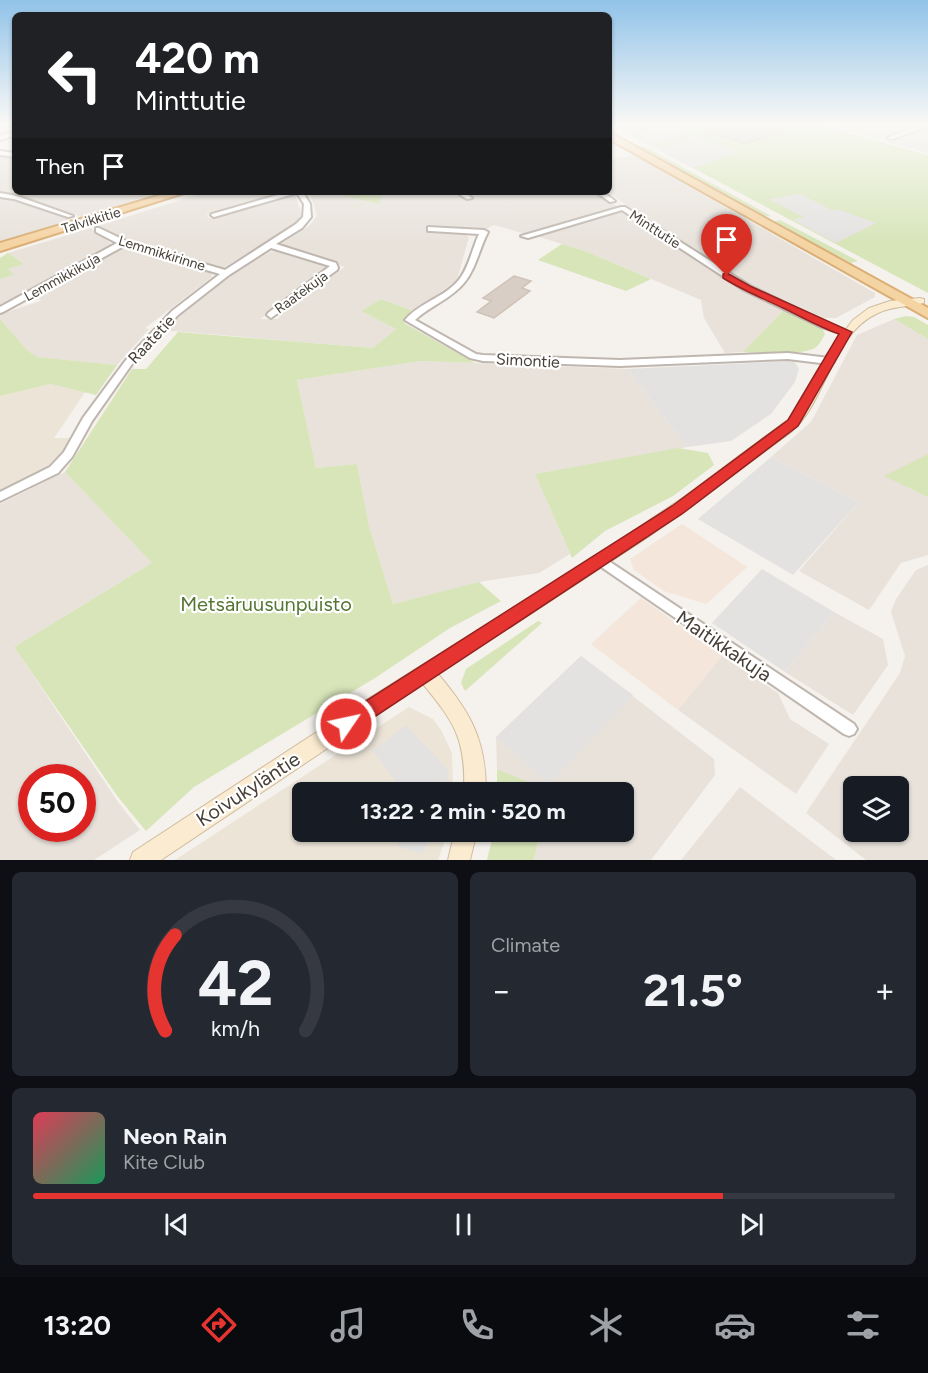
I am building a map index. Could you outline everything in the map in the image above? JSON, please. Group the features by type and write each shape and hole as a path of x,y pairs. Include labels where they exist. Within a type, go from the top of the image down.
{"main road":[{"path":"661,164 915,303"},
{"name":"Talvikkitie","path":"0,247 172,195"},
{"path":"728,202 915,303 928,314"},
{"path":"852,327 915,303"},
{"name":"Koivukyläntie","path":"141,860 425,673 601,561 677,510 794,423 829,361 852,327"},
{"path":"425,673 465,724 477,768 476,782"},
{"path":"459,860 463,842"}],"street":[{"path":"0,195 15,196 70,216"},
{"path":"214,215 284,195"},
{"name":"Raatetie","path":"0,497 54,471 68,454 87,420 117,378 155,332 226,273 298,226 307,217 307,204 302,195"},
{"path":"464,195 469,198"},
{"name":"Minttutie","path":"603,195 612,201"},
{"name":"Minttutie","path":"525,236 622,208 747,288 822,324 852,327"},
{"name":"Simontie","path":"431,229 484,232 475,247 465,276 457,285 409,320 473,356 621,363 788,356 829,361"},
{"name":"Lemmikkirinne","path":"99,230 123,243 226,273"},
{"name":"Lemmikkikuja","path":"0,310 123,243"},
{"name":"Raatekuja","path":"270,245 334,268 270,315"},
{"name":"Maitikkakuja","path":"601,561 849,729"}],"shaded area":[{"path":"0,164 12,164 12,194 0,193"},
{"path":"612,164 650,164 875,293 875,297 836,318 823,318 750,287 612,195"},
{"path":"685,164 705,164 697,167"},
{"path":"800,194 832,210 840,210 876,223 836,243 793,220 804,217 769,199"},
{"path":"19,195 151,195 82,217"},
{"path":"196,195 276,195 212,212 207,215 208,218 217,218 222,214 290,195 295,195 301,213 295,225 223,268 120,239 98,226"},
{"path":"338,195 378,204 382,195 462,195 469,199 474,198 469,195 600,195 618,207 529,235 494,225 482,231 427,227 426,231 460,233 469,237 457,280 414,311 381,299 361,311 396,329 373,348 160,330 240,268 270,252 275,251 330,267 260,319 278,319 282,314 280,310 345,267 281,247 281,244 309,226 317,216 311,196"},
{"path":"0,196 16,198 72,220 0,242"},
{"path":"616,211 624,212 743,290 786,308 743,352 725,353 704,318 701,300 585,251 536,236"},
{"path":"91,228 111,244 109,247 0,307 0,279 13,275 8,269 24,264 8,253"},
{"path":"125,247 132,247 200,269 211,273 212,277 145,328 149,329 117,365 37,357 27,350 0,319 0,314 41,301 35,295"},
{"path":"894,319 928,339 928,454 885,476 928,497 928,555 901,563 869,610 799,571 859,502 771,457 811,422 857,335"},
{"path":"421,361 627,369 687,447 535,474 570,554 539,573 485,581 393,604 369,526 357,464 316,468 297,380"},
{"path":"794,361 799,369 795,382 771,414 731,441 687,447 627,369"},
{"path":"51,384 85,392 54,438 73,438 50,469 0,492 0,396"},
{"path":"771,457 859,502 793,575 698,519"},
{"path":"65,472 152,563 14,647 93,764 18,764 18,842 96,842 96,769 140,830 94,860 0,860 0,504"},
{"path":"682,524 747,567 706,604 664,591 634,570 630,559"},
{"path":"928,565 928,860 866,860 843,842 909,842 909,776 843,776 843,842 806,813 900,673 905,656 891,612 896,599 916,570"},
{"path":"762,569 834,612 785,672 712,623"},
{"path":"641,598 722,656 678,710 591,644"},
{"path":"834,612 883,639 888,665 853,715 785,672"},
{"path":"581,656 714,759 715,775 651,860 534,860 538,842 634,842 634,782 529,782 497,769 496,737"},
{"path":"581,656 633,695 551,782 547,782 496,737"},
{"path":"722,656 778,693 790,719 829,744 796,794 678,710"},
{"path":"409,707 433,719 452,753 453,782 294,782"},
{"path":"406,725 449,771 447,782 396,782 373,751"},
{"path":"292,784 292,842 444,842 438,860 175,860"},
{"path":"740,787 836,860 681,860"},
{"path":"398,842 428,842 423,854 397,846"}],"green space":[{"path":"666,164 677,164 771,216 763,217"},
{"path":"686,164 928,164 928,293"},
{"path":"338,195 383,195 379,204"},
{"path":"780,220 858,261 851,263 772,222"},
{"path":"562,244 585,251 651,279 626,291 538,260"},
{"path":"8,253 24,264 8,269 14,275 0,279 0,258"},
{"name":"Metsäruusunpuisto","path":"381,299 414,311 409,314 404,323 475,363 421,361 297,380 316,468 357,464 369,526 393,604 479,582 501,601 450,628 375,678 194,787 146,831 118,797 14,647 152,563 65,472 132,369 146,369 178,332 373,348 396,329 361,311"},
{"path":"786,308 822,328 825,334 817,347 807,351 789,353 743,352"},
{"path":"914,317 928,325 928,339 894,319"},
{"path":"0,319 27,350 37,357 117,365 96,395 51,384 0,396"},
{"path":"678,448 708,453 714,465 673,496 605,531 572,558 535,474"},
{"path":"928,454 928,497 884,476"},
{"path":"538,621 542,623 465,691 461,683 466,669"},
{"path":"497,769 529,782 497,782"},
{"path":"491,842 538,842 534,860 487,860"}],"building":[{"path":"514,276 531,281 522,288 530,291 494,318 477,312 491,301 483,298"}],"route":[{"path":"346,724 677,510 794,423 846,332 822,324 727,276"}]}
